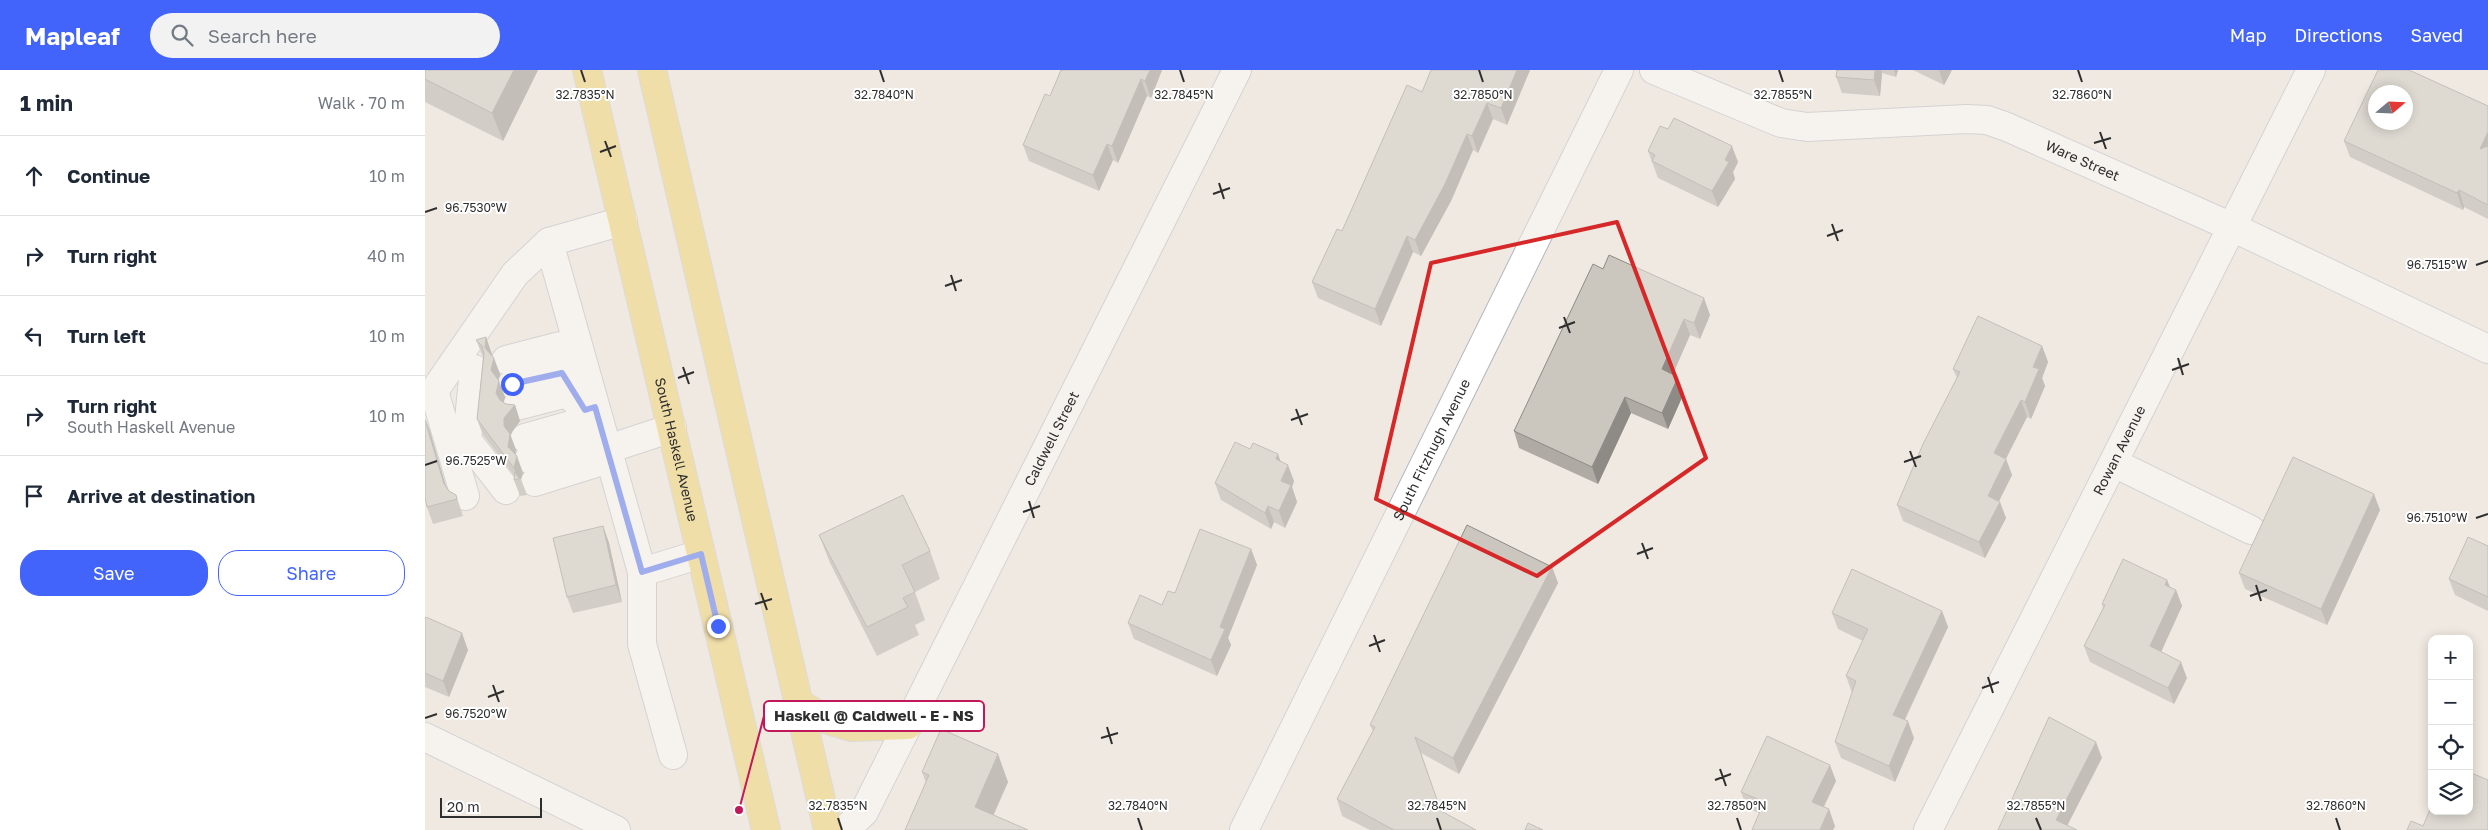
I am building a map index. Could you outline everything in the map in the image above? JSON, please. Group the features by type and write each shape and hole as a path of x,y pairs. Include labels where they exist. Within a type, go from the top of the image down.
{"main road":[{"name":"South Haskell Avenue","path":"587,70 766,830"},
{"path":"652,70 828,830"},
{"path":"800,704 825,719 852,727 908,725"}],"street":[{"name":"Caldwell Street","path":"845,830 864,812 1237,70"},
{"name":"South Fitzhugh Avenue","path":"1244,830 1619,70"},
{"name":"Ware Street","path":"1655,70 1781,123 1807,127 1967,119 1987,120 2007,127 2233,227 2488,349"},
{"name":"Rowan Avenue","path":"1928,830 2311,70"},
{"path":"465,496 458,442 434,391 515,274 549,242 623,221"},
{"path":"549,242 590,408 593,464 530,460 578,422 590,408"},
{"path":"590,408 567,393 511,383 560,346 590,408 608,449 642,572 642,644 673,755"},
{"path":"458,442 481,391 458,442"},
{"path":"608,449 672,428"},
{"path":"458,442 500,468"},
{"path":"2113,463 2251,530"},
{"path":"642,572 701,554"},
{"path":"425,736 616,830"}],"highlighted area":[{"path":"1617,222 1706,458 1537,576 1376,499 1431,263"}],"building":[{"path":"425,70 514,70 492,113 425,79"},
{"path":"1061,70 1150,70 1145,81 1141,79 1112,146 1107,144 1093,175 1023,145 1045,94 1050,96"},
{"path":"1431,70 1517,70 1501,108 1487,103 1472,136 1467,134 1445,184 1415,240 1407,236 1375,309 1312,282 1337,229 1342,231 1407,85 1422,92"},
{"path":"1837,70 1875,70 1874,80 1836,77"},
{"path":"2378,70 2409,70 2488,106 2488,132 2480,149 2488,146 2488,205 2459,190 2457,193 2344,141 2368,91 2368,130 2413,130 2413,85 2371,85"},
{"path":"1674,118 1732,146 1725,160 1729,162 1712,191 1652,161 1655,155 1648,151 1660,126 1668,129"},
{"path":"1609,255 1704,298 1694,323 1684,319 1662,369 1678,377 1662,413 1625,397 1592,467 1514,431 1593,264 1603,269"},
{"path":"1978,316 2042,346 2033,367 2039,369 2025,402 2021,400 1994,453 2006,459 1988,496 2000,502 1979,542 1897,505 1923,444 1960,372 1953,369"},
{"path":"486,337 485,348 494,358 491,370 499,381 496,393 500,400 506,404 515,405 504,418 504,426 510,434 508,447 517,456 514,468 477,419 484,354 482,346 476,340"},
{"path":"425,420 444,484 449,491 456,495 457,499 427,507 425,498"},
{"path":"1235,442 1250,449 1253,443 1278,454 1276,459 1288,465 1281,481 1291,485 1279,511 1268,506 1265,513 1215,483"},
{"path":"2293,457 2374,494 2321,609 2239,573"},
{"path":"515,472 518,477 521,478 514,480"},
{"path":"903,495 930,551 902,565 915,592 903,598 908,607 867,627 819,535"},
{"path":"1467,525 1552,567 1453,758 1415,737 1441,811 1476,830 1394,830 1337,799 1375,727 1370,725"},
{"path":"603,526 616,585 567,597 553,538"},
{"path":"1200,529 1251,549 1220,627 1225,629 1211,660 1128,623 1140,595 1162,605 1168,591 1175,593"},
{"path":"2468,537 2488,546 2488,597 2449,579"},
{"path":"2123,559 2167,580 2165,585 2176,590 2150,646 2181,662 2168,688 2084,646 2105,605 2102,604"},
{"path":"1852,569 1942,611 1893,715 1908,721 1889,766 1835,742 1856,681 1846,676 1868,629 1832,613"},
{"path":"426,617 462,633 443,681 425,673"},
{"path":"2049,717 2096,742 2056,820 2077,830 1998,830"},
{"path":"941,729 998,754 975,807 1028,830 905,830 929,775 922,772"},
{"path":"1767,736 1830,765 1812,802 1829,809 1820,830 1752,830 1764,802 1741,792"},
{"path":"2473,774 2488,780 2488,830 2407,830 2411,821 2423,826 2428,814 2473,815"},
{"path":"1528,823 1543,830 1525,830"}],"place":[{"name":"Haskell @ Caldwell - E - NS","path":"739,810"}],"route":[{"path":"512,384 562,373 585,410 595,407 642,572 701,554 718,626"}]}
